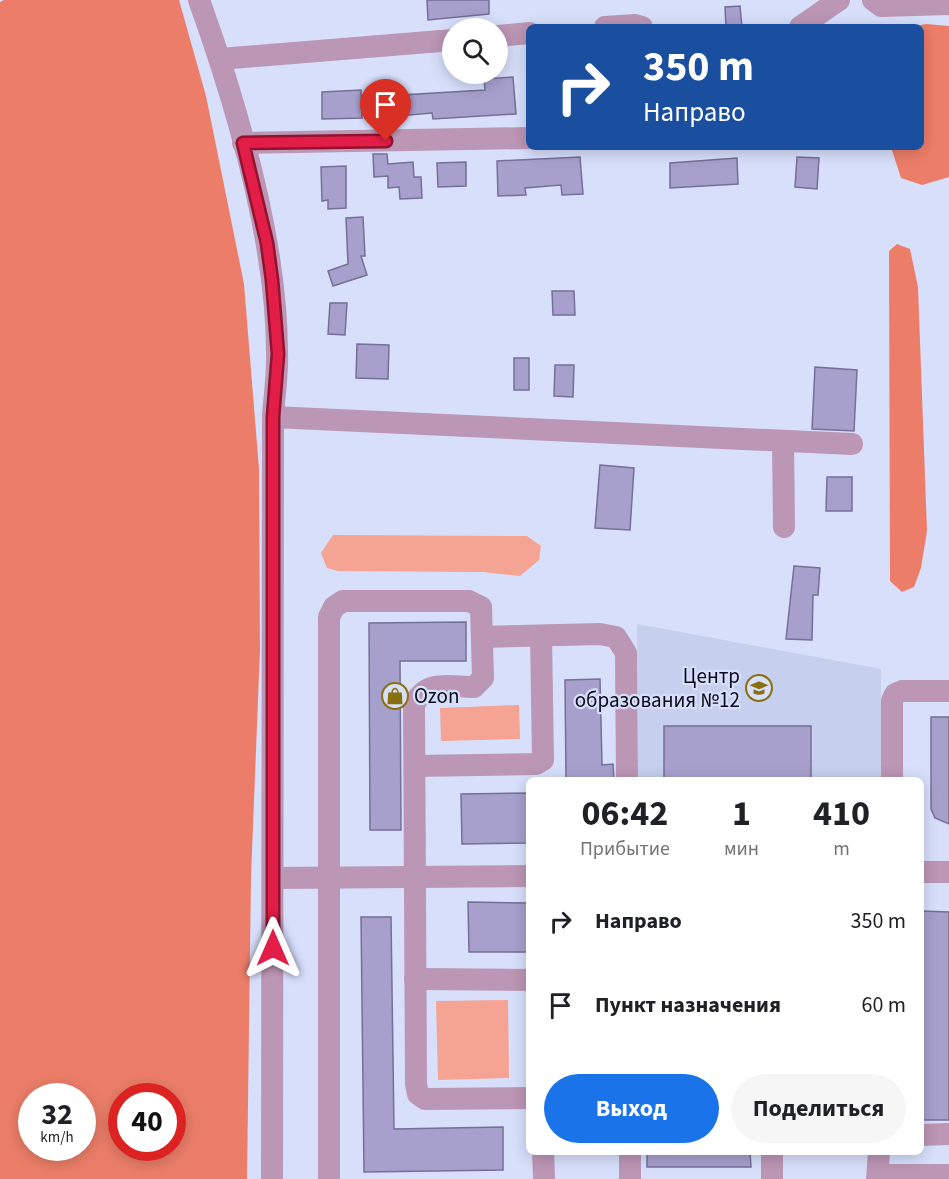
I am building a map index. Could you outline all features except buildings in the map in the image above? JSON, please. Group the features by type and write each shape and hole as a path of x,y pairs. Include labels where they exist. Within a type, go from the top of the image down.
{"street":[{"path":"199,0 220,59 267,243 278,354 273,417 272,1179"},
{"path":"804,24 838,0"},
{"path":"873,0 881,6 949,4"},
{"path":"508,35 526,33"},
{"path":"220,59 442,41"},
{"path":"243,143 526,138"},
{"path":"273,417 852,444"},
{"path":"783,441 784,527"},
{"path":"329,1179 329,617 334,608 343,601 469,601 481,607 483,678 474,687 435,687 420,692 414,705 416,1084 418,1094 425,1099 526,1098"},
{"path":"482,638 609,635 616,637 624,647 627,777"},
{"path":"415,766 536,764 543,760 541,636"},
{"path":"892,777 892,701 895,694 902,691 949,692"},
{"path":"924,872 949,872"},
{"path":"273,878 526,876"},
{"path":"415,979 526,980"},
{"path":"924,1135 949,1134"},
{"path":"543,1155 544,1179"},
{"path":"630,1155 630,1179"},
{"path":"772,1155 772,1179"},
{"path":"879,1155 878,1177 949,1175"}],"shaded area":[{"path":"4,0 179,0 206,96 244,284 259,469 260,649 251,877 247,1179 0,1179 0,2"},
{"path":"924,24 949,26 949,177 922,185 901,178 892,150 924,150"},
{"path":"897,244 910,249 918,287 927,531 921,568 914,587 902,592 890,581 889,251"},
{"path":"333,535 527,536 541,546 539,560 520,576 483,572 338,571 327,568 321,553"},
{"name":"Центр образования №12","path":"637,624 881,669 881,777 638,777"},
{"path":"519,705 520,739 441,741 440,708"},
{"path":"508,1000 509,1078 438,1080 436,1001"}],"place":[{"name":"Центр образования №12","path":"759,688"},
{"name":"Ozon","path":"395,696"}],"route":[{"path":"273,948 273,417 278,354 267,243 243,143 386,141"}]}
